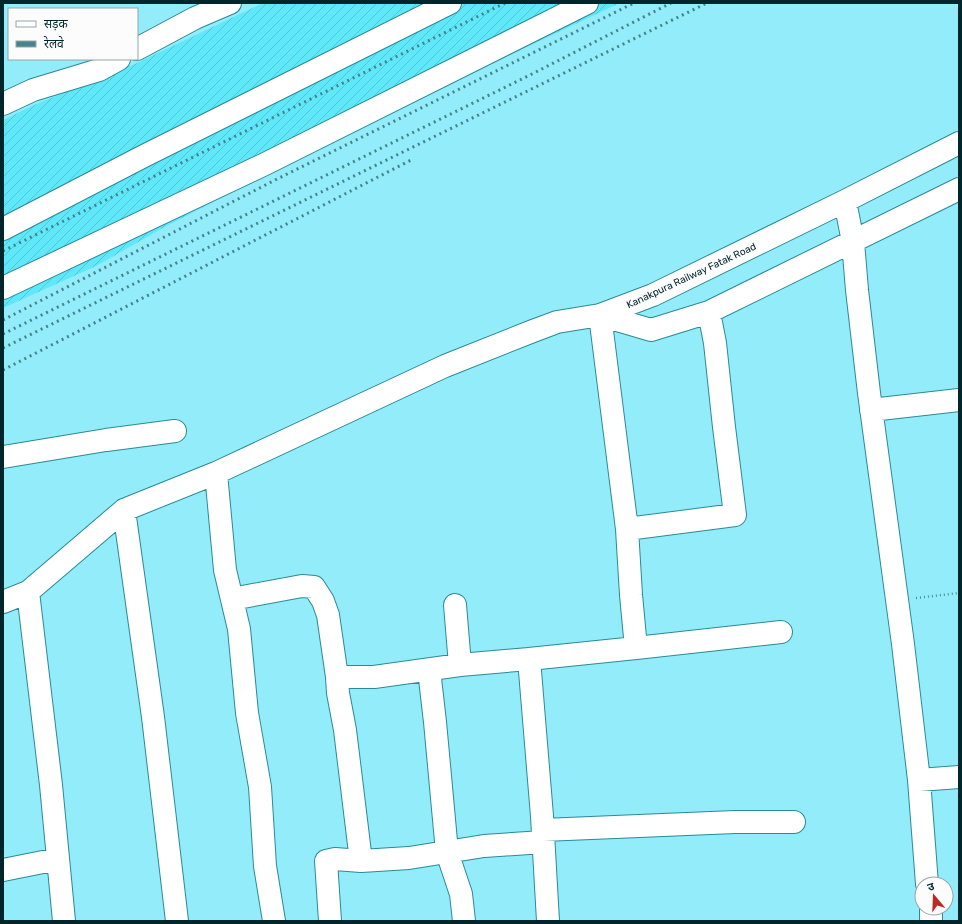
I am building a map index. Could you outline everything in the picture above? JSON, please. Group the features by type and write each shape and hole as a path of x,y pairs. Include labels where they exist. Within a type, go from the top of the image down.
{"street":[{"path":"138,48 193,11 230,3"},
{"path":"3,229 152,152 450,3"},
{"path":"3,288 265,164 587,3"},
{"path":"3,104 33,90 99,70 117,60"},
{"name":"Kanakpura Railway Fatak Road","path":"600,315 652,295 845,202 959,143"},
{"name":"Kanakpura Railway Fatak Road","path":"600,315 651,330 709,312 959,189"},
{"path":"845,202 853,242 871,410 898,600 919,780 926,876"},
{"path":"627,529 735,515 715,343 709,312"},
{"path":"3,602 28,592 124,510 216,473 460,360 557,322 600,315 627,529 636,648"},
{"path":"871,410 959,400"},
{"path":"3,457 106,440 175,431"},
{"path":"216,473 226,570 239,629 247,713 260,786 265,866 274,921"},
{"path":"124,510 152,716 177,921"},
{"path":"232,599 302,586 314,587 323,601 328,616 338,693 345,730 361,861"},
{"path":"28,592 51,785 64,921"},
{"path":"454,604 460,665"},
{"path":"337,678 374,677 460,665 781,632"},
{"path":"529,659 548,921"},
{"path":"429,670 447,852 461,894 464,921"},
{"path":"919,780 959,777"},
{"path":"330,921 326,860 335,859 361,861 409,858 543,836 735,822 794,822"},
{"path":"3,870 58,859"}],"path":[{"path":"898,600 959,593"}],"shaded area":[{"path":"263,3 620,3 401,104 163,228 96,266 3,308 3,120 34,105 137,63"}],"railway":[{"path":"3,251 505,3"},
{"path":"3,320 277,179 634,3"},
{"path":"3,334 528,76 671,3"},
{"path":"3,348 707,3"},
{"path":"3,370 411,160"}]}
